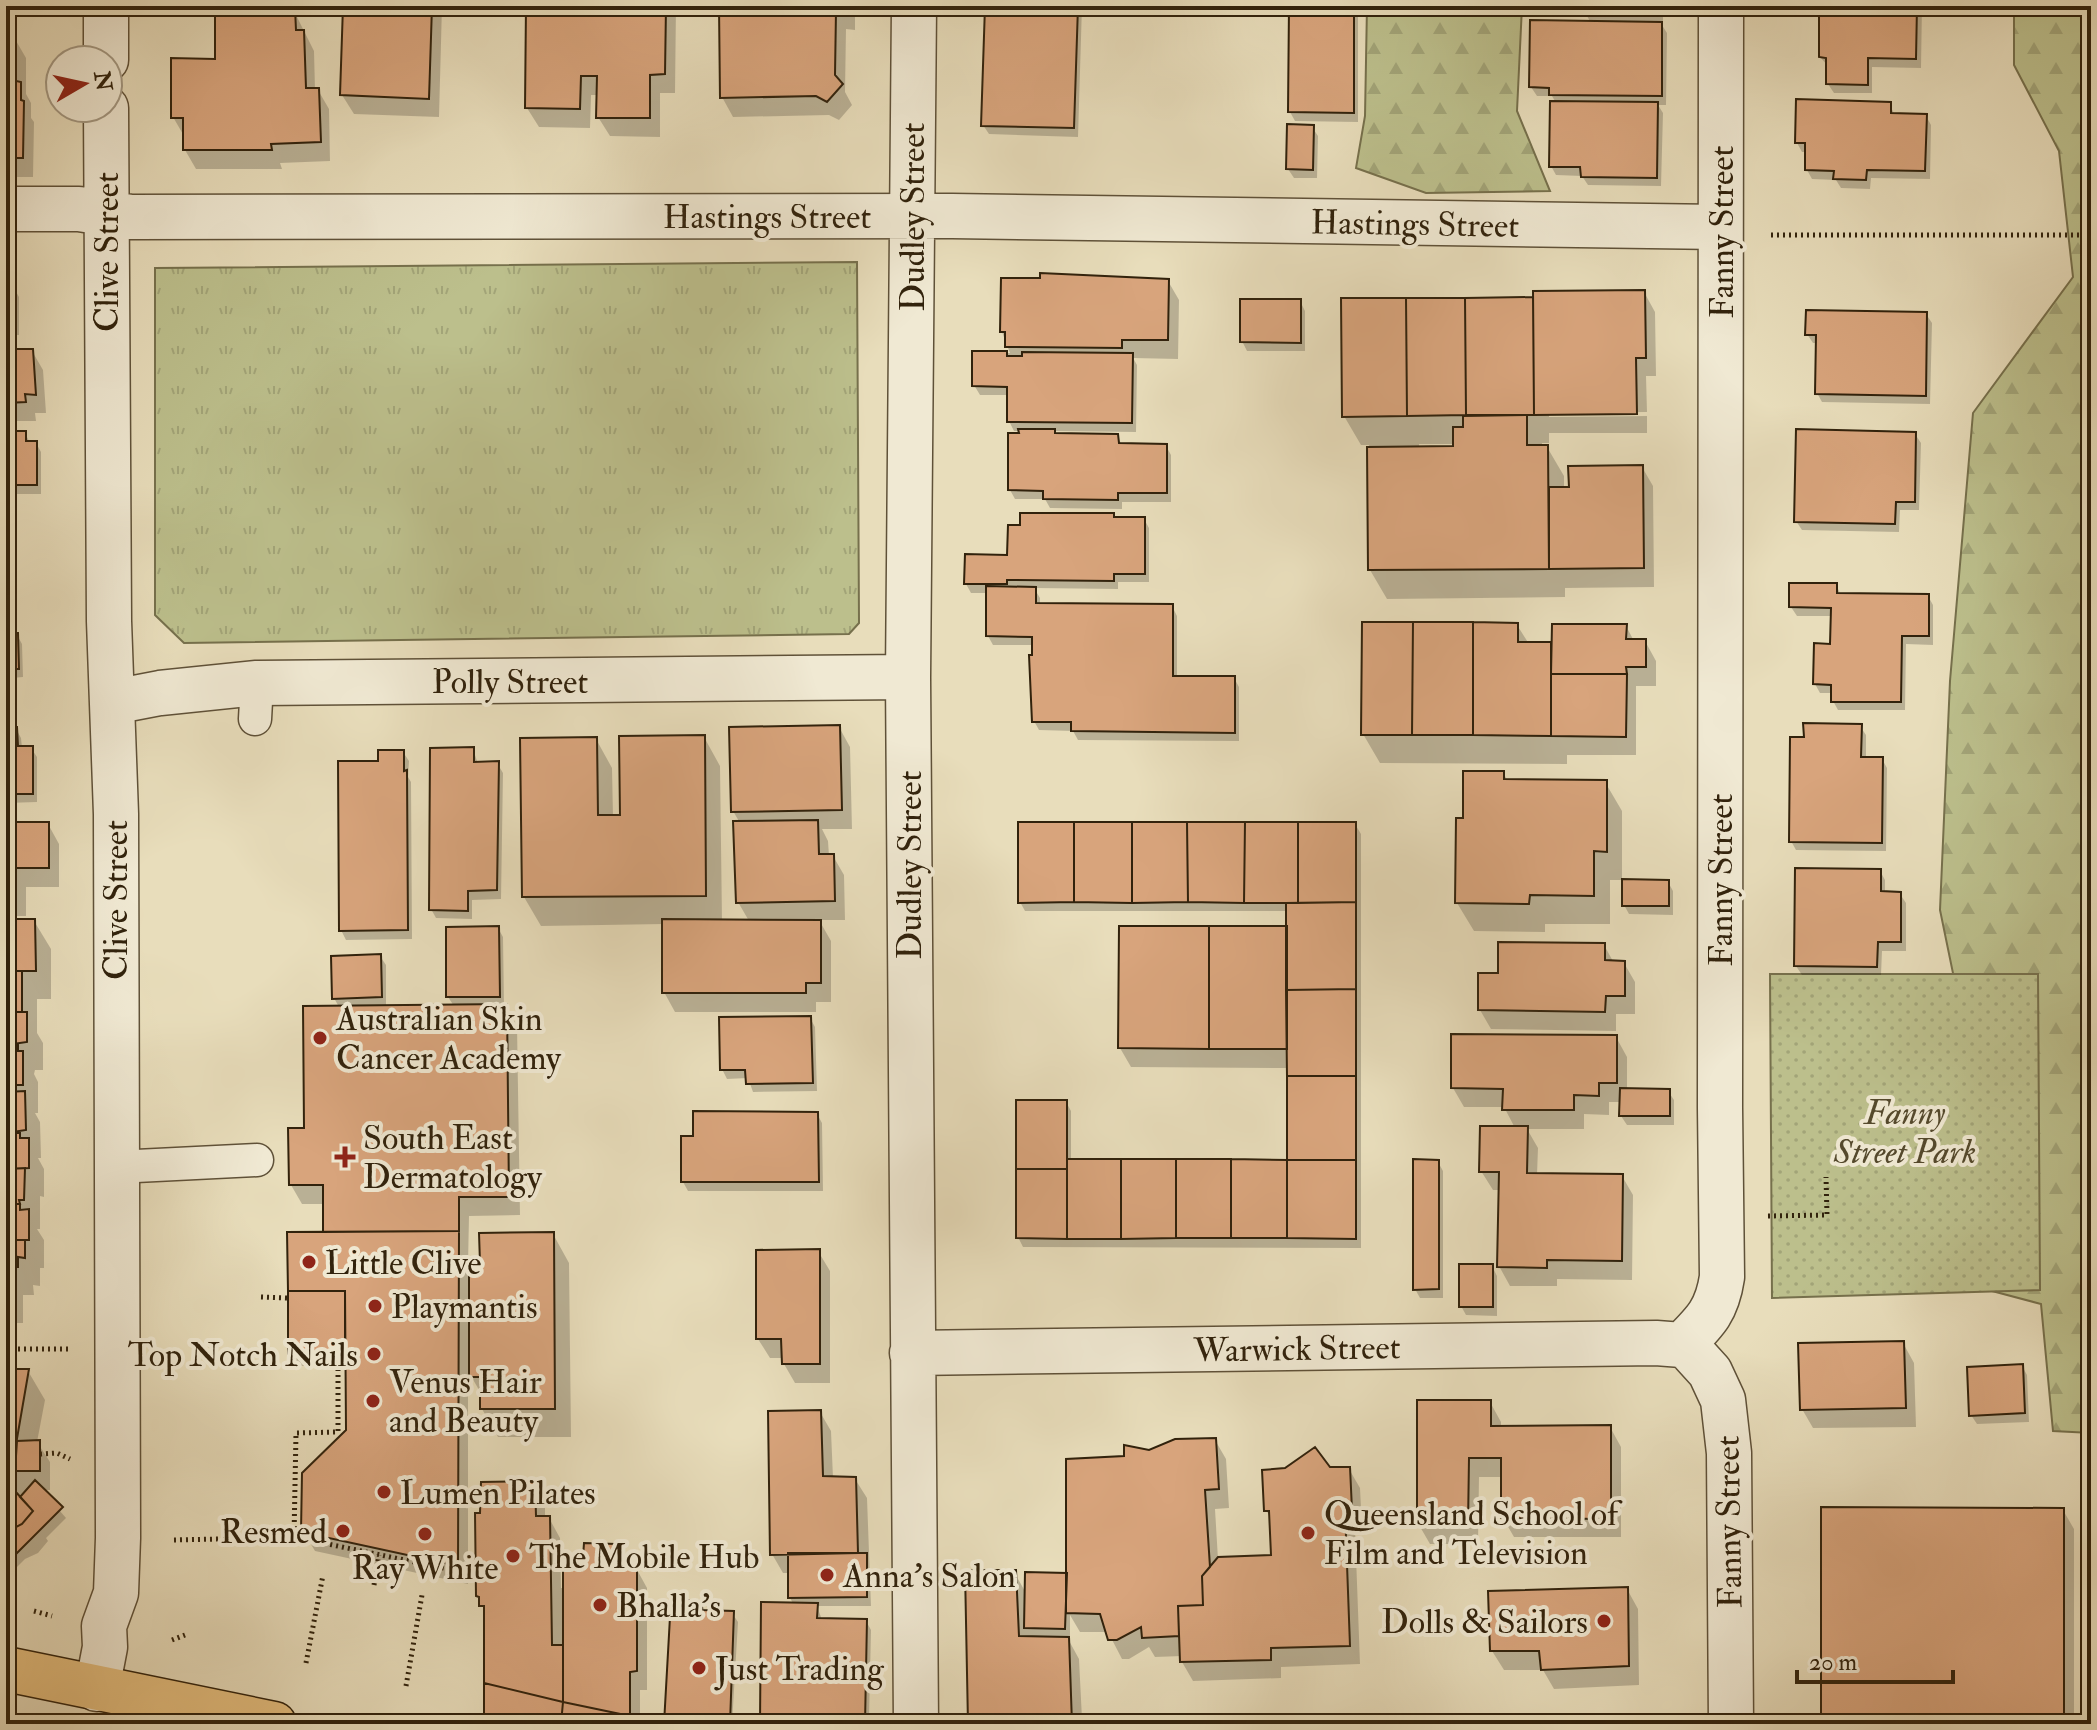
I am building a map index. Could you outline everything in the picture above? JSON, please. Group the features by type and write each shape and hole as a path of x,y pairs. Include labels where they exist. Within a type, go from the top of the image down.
{"highway":[{"path":"6,1669 274,1724"}],"street":[{"path":"106,6 106,44"},
{"name":"Dudley Street","path":"914,6 908,677 916,1724"},
{"name":"Fanny Street","path":"1721,6 1739,231 1720,1108 1722,1277 1713,1313 1682,1345 1698,1357 1710,1372 1723,1400 1729,1453 1731,1724"},
{"name":"Clive Street","path":"97,1689 105,1647 104,1626 116,1593 117,1565 116,814 109,621 106,124"},
{"name":"Hastings Street","path":"6,209 79,209 131,217 913,216 1739,231"},
{"name":"Polly Street","path":"113,702 160,693 256,701 908,677"},
{"name":"Warwick Street","path":"912,1353 1682,1345"}],"lane":[{"path":"116,1167 257,1160"}],"path":[{"path":"1739,231 2091,235"},
{"path":"1755,1216 1827,1215 1826,1177"},
{"path":"261,1297 288,1298"},
{"path":"6,1349 72,1349"},
{"path":"338,1357 338,1432 296,1433 294,1537 453,1570"},
{"path":"40,1454 57,1453 72,1460"},
{"path":"174,1540 265,1538"},
{"path":"374,1585 379,1555"},
{"path":"306,1663 323,1575"},
{"path":"406,1686 422,1595"},
{"path":"34,1611 52,1616"},
{"path":"172,1640 185,1635"}],"green space":[{"path":"1367,6 1522,6 1517,111 1550,191 1426,193 1356,168 1365,116"},
{"path":"2014,6 2091,6 2091,1433 2053,1431 2041,1304 1973,1286 1970,1056 1940,910 1950,681 1973,413 2073,277 2059,151 2014,65"},
{"path":"857,262 859,623 849,634 184,643 155,615 155,268"},
{"name":"Fanny Street Park","path":"1770,974 2038,974 2040,1290 1772,1298"}],"building":[{"path":"215,6 295,8 296,30 304,30 306,88 319,88 321,142 271,144 272,150 183,150 183,118 171,118 171,58 215,59"},
{"path":"343,6 432,6 429,99 340,95"},
{"path":"526,6 666,6 665,74 650,75 650,118 596,118 597,76 581,76 580,109 525,108"},
{"path":"719,6 845,6 845,11 836,11 835,75 843,84 827,102 816,96 720,98"},
{"path":"985,6 1078,6 1074,128 981,126"},
{"path":"1289,6 1354,6 1354,113 1288,112"},
{"path":"1548,6 1658,6 1659,14 1584,14 1584,7"},
{"path":"1819,6 1917,6 1916,59 1868,58 1868,85 1826,84 1826,58 1819,57"},
{"path":"1530,20 1662,22 1662,96 1549,95 1549,88 1529,87"},
{"path":"6,37 16,37 16,81 21,82 21,100 24,101 23,158 6,158"},
{"path":"1796,99 1891,102 1891,113 1927,114 1925,171 1867,170 1866,180 1833,179 1834,171 1805,170 1805,143 1795,143"},
{"path":"1550,101 1658,102 1657,178 1581,177 1580,167 1549,167"},
{"path":"1287,124 1314,125 1313,170 1286,169"},
{"path":"1040,273 1169,279 1168,340 1122,340 1122,348 1005,347 1005,332 1000,332 1001,278 1040,278"},
{"path":"1645,290 1646,358 1636,358 1637,414 1534,415 1533,291"},
{"path":"1533,297 1534,415 1466,415 1465,298"},
{"path":"1341,298 1406,298 1407,416 1342,417"},
{"path":"1406,298 1465,298 1466,415 1407,416"},
{"path":"1240,299 1301,299 1301,343 1240,342"},
{"path":"1806,310 1927,312 1926,396 1815,394 1816,335 1805,335"},
{"path":"6,349 33,349 36,395 25,394 26,402 6,403"},
{"path":"972,351 1007,351 1007,356 1022,356 1022,352 1133,353 1132,423 1007,422 1007,387 972,386"},
{"path":"1527,415 1527,445 1548,445 1549,569 1368,570 1367,447 1453,446 1453,427 1463,427 1463,416"},
{"path":"1018,429 1118,434 1119,443 1167,444 1167,493 1118,493 1118,500 1043,499 1043,491 1008,490 1008,433 1019,433"},
{"path":"1796,429 1916,432 1915,502 1896,502 1895,524 1794,522"},
{"path":"6,431 26,431 26,441 37,441 37,485 6,485"},
{"path":"1643,465 1644,568 1549,569 1549,487 1569,487 1568,466"},
{"path":"1020,513 1114,513 1114,517 1145,517 1145,574 1114,574 1114,581 1007,580 1007,584 964,584 965,554 1007,555 1008,525 1020,525"},
{"path":"1789,583 1837,583 1837,593 1929,594 1929,636 1902,636 1901,702 1831,702 1831,685 1813,684 1814,643 1830,644 1831,608 1789,607"},
{"path":"986,586 1036,587 1036,603 1173,604 1173,676 1235,676 1235,733 1071,731 1071,722 1032,722 1029,655 1032,655 1032,637 986,636"},
{"path":"1362,622 1413,622 1412,735 1361,735"},
{"path":"1413,622 1473,622 1473,735 1412,735"},
{"path":"1473,622 1518,623 1518,642 1551,642 1551,736 1473,735"},
{"path":"1552,624 1627,624 1626,639 1646,639 1646,667 1626,667 1627,674 1551,674"},
{"path":"6,633 18,633 19,669 8,669 8,696"},
{"path":"1551,674 1627,674 1626,737 1551,736"},
{"path":"1803,723 1862,724 1861,757 1883,757 1882,843 1789,842 1790,737 1804,737"},
{"path":"840,725 842,810 731,812 729,727"},
{"path":"6,727 17,727 18,746 33,746 33,794 6,794"},
{"path":"705,735 706,896 522,897 520,738 597,737 598,815 620,815 619,736"},
{"path":"474,747 474,762 499,761 497,890 468,891 468,911 429,910 430,748"},
{"path":"378,750 404,750 404,771 407,770 408,930 339,931 338,761 378,761"},
{"path":"1463,771 1504,771 1504,779 1607,780 1607,852 1594,851 1594,896 1530,895 1529,904 1455,903 1456,818 1463,818"},
{"path":"818,820 819,854 834,854 835,901 736,903 733,821"},
{"path":"6,822 49,822 49,868 16,868 16,897 6,897"},
{"path":"1018,822 1074,822 1074,902 1018,903"},
{"path":"1074,822 1132,822 1132,903 1074,902"},
{"path":"1132,822 1187,822 1188,902 1132,903"},
{"path":"1187,822 1245,822 1244,903 1188,902"},
{"path":"1245,822 1298,822 1298,903 1244,903"},
{"path":"1298,822 1356,822 1356,902 1298,903"},
{"path":"1795,868 1881,869 1881,891 1901,892 1901,942 1878,942 1877,967 1794,966"},
{"path":"1622,879 1669,880 1669,906 1622,906"},
{"path":"1356,902 1356,989 1286,990 1286,903"},
{"path":"6,919 35,919 36,971 6,971"},
{"path":"662,919 821,920 821,983 806,983 806,993 662,993"},
{"path":"499,926 500,997 446,997 446,927"},
{"path":"1119,926 1209,926 1209,1049 1118,1048"},
{"path":"1209,926 1287,926 1287,1049 1209,1049"},
{"path":"1498,942 1605,943 1605,960 1625,961 1625,996 1606,996 1605,1012 1478,1010 1478,973 1498,973"},
{"path":"381,954 382,997 332,999 331,956"},
{"path":"6,971 22,971 22,1012 6,1012"},
{"path":"1356,989 1356,1076 1287,1076 1286,990"},
{"path":"507,1004 509,1197 459,1197 459,1231 323,1232 323,1185 289,1185 288,1128 304,1128 303,1006"},
{"path":"6,1012 27,1012 27,1042 6,1045"},
{"path":"811,1016 813,1083 746,1084 745,1070 720,1070 719,1017"},
{"path":"1451,1034 1617,1035 1617,1083 1599,1083 1599,1096 1574,1095 1574,1110 1502,1110 1503,1089 1451,1088"},
{"path":"6,1045 18,1045 18,1051 23,1051 23,1085 6,1085"},
{"path":"1287,1076 1356,1076 1356,1160 1287,1160"},
{"path":"1620,1088 1670,1089 1670,1116 1619,1116"},
{"path":"25,1091 26,1130 6,1133 6,1092"},
{"path":"1016,1100 1067,1100 1067,1169 1016,1169"},
{"path":"693,1111 818,1112 819,1182 681,1182 681,1136 693,1136"},
{"path":"1480,1126 1528,1126 1527,1173 1623,1174 1622,1261 1547,1260 1547,1268 1497,1267 1499,1172 1479,1172"},
{"path":"6,1133 20,1133 20,1138 29,1138 29,1168 6,1169"},
{"path":"1067,1159 1121,1159 1121,1239 1067,1239"},
{"path":"1121,1159 1176,1159 1176,1238 1121,1239"},
{"path":"1176,1159 1231,1159 1231,1238 1176,1238"},
{"path":"1231,1159 1287,1160 1287,1238 1231,1238"},
{"path":"1413,1159 1439,1160 1439,1289 1413,1290"},
{"path":"1287,1160 1356,1160 1356,1239 1287,1238"},
{"path":"25,1168 24,1200 19,1200 20,1204 6,1204 6,1169"},
{"path":"1016,1169 1067,1169 1067,1239 1016,1238"},
{"path":"6,1204 20,1204 20,1210 29,1209 29,1240 6,1240"},
{"path":"459,1231 458,1566 301,1532 302,1473 346,1430 345,1291 288,1291 287,1232"},
{"path":"554,1232 555,1409 480,1409 480,1377 469,1377 469,1263 480,1263 479,1233"},
{"path":"6,1240 25,1240 25,1258 18,1257 18,1267 8,1267 8,1295"},
{"path":"820,1249 820,1364 782,1364 781,1339 756,1339 756,1250"},
{"path":"1459,1264 1493,1264 1493,1307 1459,1307"},
{"path":"288,1291 345,1291 345,1357 288,1357"},
{"path":"1904,1341 1906,1408 1800,1410 1798,1343"},
{"path":"2023,1364 2025,1413 1969,1416 1967,1367"},
{"path":"6,1369 29,1369 15,1450 15,1491 33,1511 22,1524 6,1532"},
{"path":"1417,1400 1491,1400 1491,1426 1611,1425 1611,1519 1501,1518 1501,1458 1469,1458 1468,1526 1417,1525"},
{"path":"821,1410 823,1476 856,1477 858,1553 770,1555 768,1411"},
{"path":"1216,1438 1219,1489 1205,1490 1210,1567 1202,1576 1203,1605 1178,1606 1179,1636 1142,1638 1141,1627 1117,1640 1108,1640 1100,1614 1066,1613 1066,1459 1124,1456 1124,1445 1149,1450 1175,1439"},
{"path":"40,1440 40,1471 15,1471 17,1441"},
{"name":"Queensland School of Film and Television","path":"1315,1447 1330,1467 1350,1467 1352,1510 1345,1510 1350,1646 1271,1648 1271,1660 1180,1662 1178,1606 1203,1605 1202,1576 1218,1557 1271,1555 1269,1511 1264,1511 1262,1470 1285,1468"},
{"path":"35,1480 63,1507 6,1564 6,1532 22,1524 33,1511 20,1497"},
{"name":"The Mobile Hub","path":"535,1481 536,1516 550,1516 552,1645 563,1645 563,1702 484,1683 484,1606 479,1606 479,1597 476,1596 475,1513 480,1513 481,1482"},
{"path":"1821,1507 2064,1508 2064,1724 1821,1724"},
{"name":"Bhalla’s","path":"584,1543 616,1544 616,1566 637,1566 637,1671 630,1672 630,1716 563,1702 563,1558 583,1557"},
{"name":"Anna's Salon","path":"788,1553 867,1553 867,1597 788,1598"},
{"path":"965,1570 1016,1570 1019,1636 1069,1637 1072,1724 968,1724"},
{"path":"1025,1572 1067,1573 1065,1629 1024,1628"},
{"path":"1628,1587 1629,1666 1541,1670 1539,1651 1490,1651 1488,1591"},
{"name":"Just Trading","path":"671,1599 702,1601 702,1610 734,1611 730,1724 664,1724"},
{"path":"761,1602 818,1603 817,1618 867,1619 865,1724 760,1724"},
{"path":"484,1683 563,1702 561,1724 526,1724 484,1715"},
{"path":"563,1702 630,1716 631,1724 561,1724"},
{"path":"1134,1716 1134,1724 1072,1724 1072,1717"}],"place":[{"name":"Australian Skin Cancer Academy","path":"320,1038"},
{"name":"South East Dermatology","path":"345,1157"},
{"name":"Little Clive","path":"309,1262"},
{"name":"Playmantis","path":"375,1306"},
{"name":"Top Notch Nails","path":"374,1354"},
{"name":"Venus Hair and Beauty","path":"373,1401"},
{"name":"Lumen Pilates","path":"384,1492"},
{"name":"Resmed","path":"343,1531"},
{"name":"Queensland School of Film and Television","path":"1308,1533"},
{"name":"Ray White","path":"425,1534"},
{"name":"The Mobile Hub","path":"513,1556"},
{"name":"Anna's Salon","path":"827,1575"},
{"name":"Bhalla’s","path":"600,1605"},
{"name":"Dolls & Sailors","path":"1604,1621"},
{"name":"Just Trading","path":"699,1668"}]}
